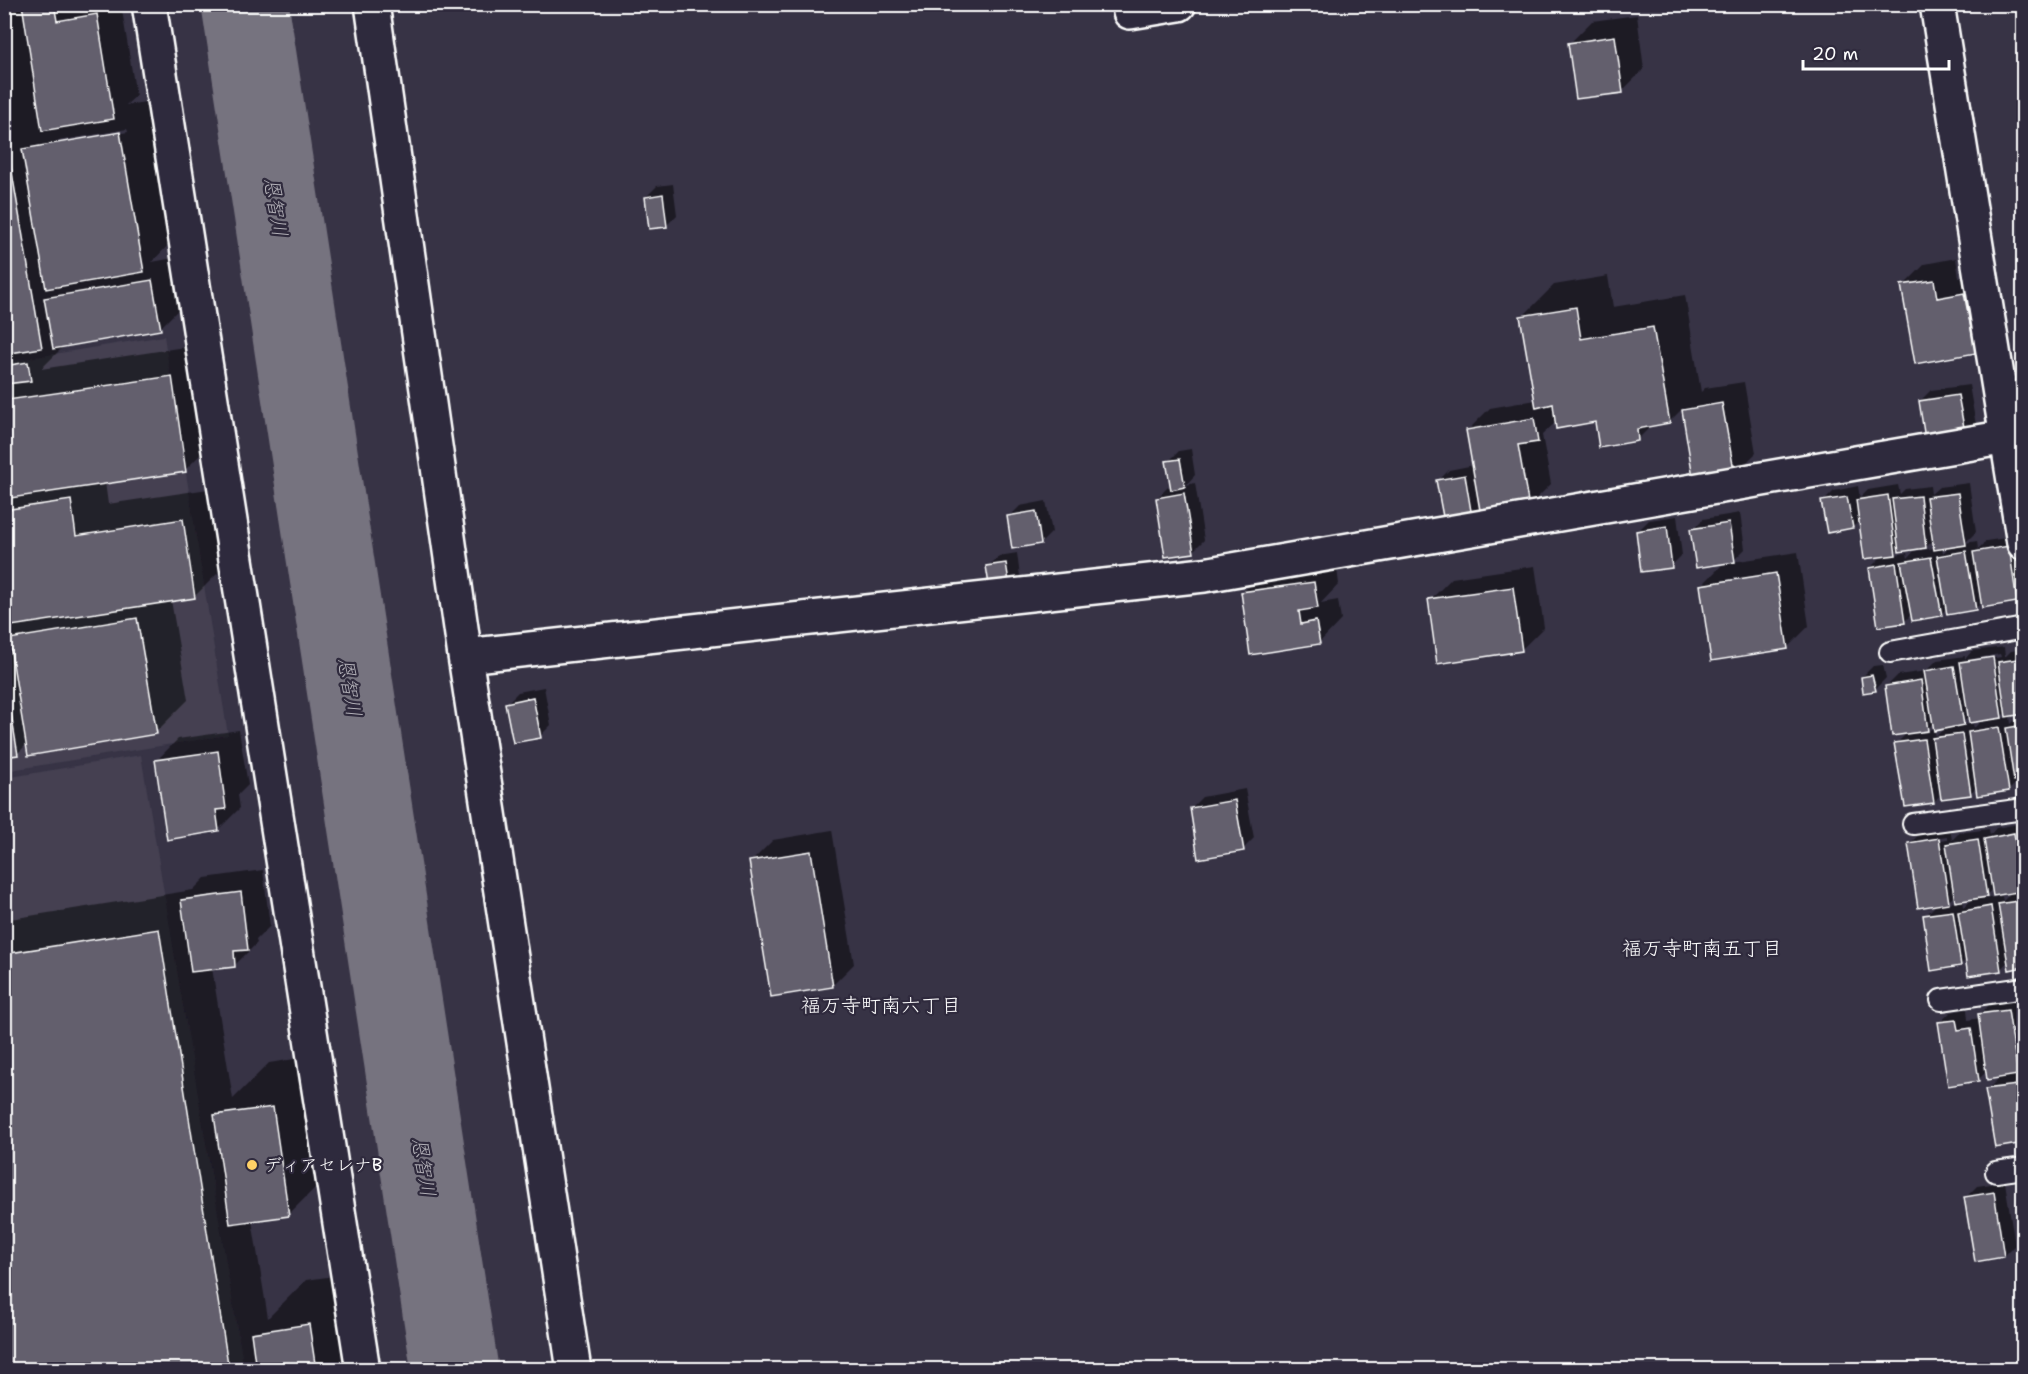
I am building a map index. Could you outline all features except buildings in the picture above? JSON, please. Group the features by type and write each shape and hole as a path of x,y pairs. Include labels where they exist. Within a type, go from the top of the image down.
{"street":[{"path":"149,4 363,1370"},
{"path":"372,4 465,656 574,1370"},
{"path":"1129,4 1130,12 1179,4"},
{"path":"1937,4 2024,543"},
{"path":"465,656 1204,575 2007,437"}],"lane":[{"path":"1890,652 2024,628"},
{"path":"1913,824 2024,809"},
{"path":"1941,1000 2024,988"},
{"path":"1996,1172 2024,1168"}],"shaded area":[{"path":"164,336 228,735 5,771 4,646 18,724 4,638 5,362"},
{"path":"141,755 244,1369 5,1370 5,778"}],"waterway":[{"name":"恩智川","path":"245,4 455,1370"}],"place":[{"name":"ディアセレナB","path":"252,1165"}],"district":[{"name":"福万寺町南五丁目","path":"1702,948"},
{"name":"福万寺町南六丁目","path":"881,1005"}]}
